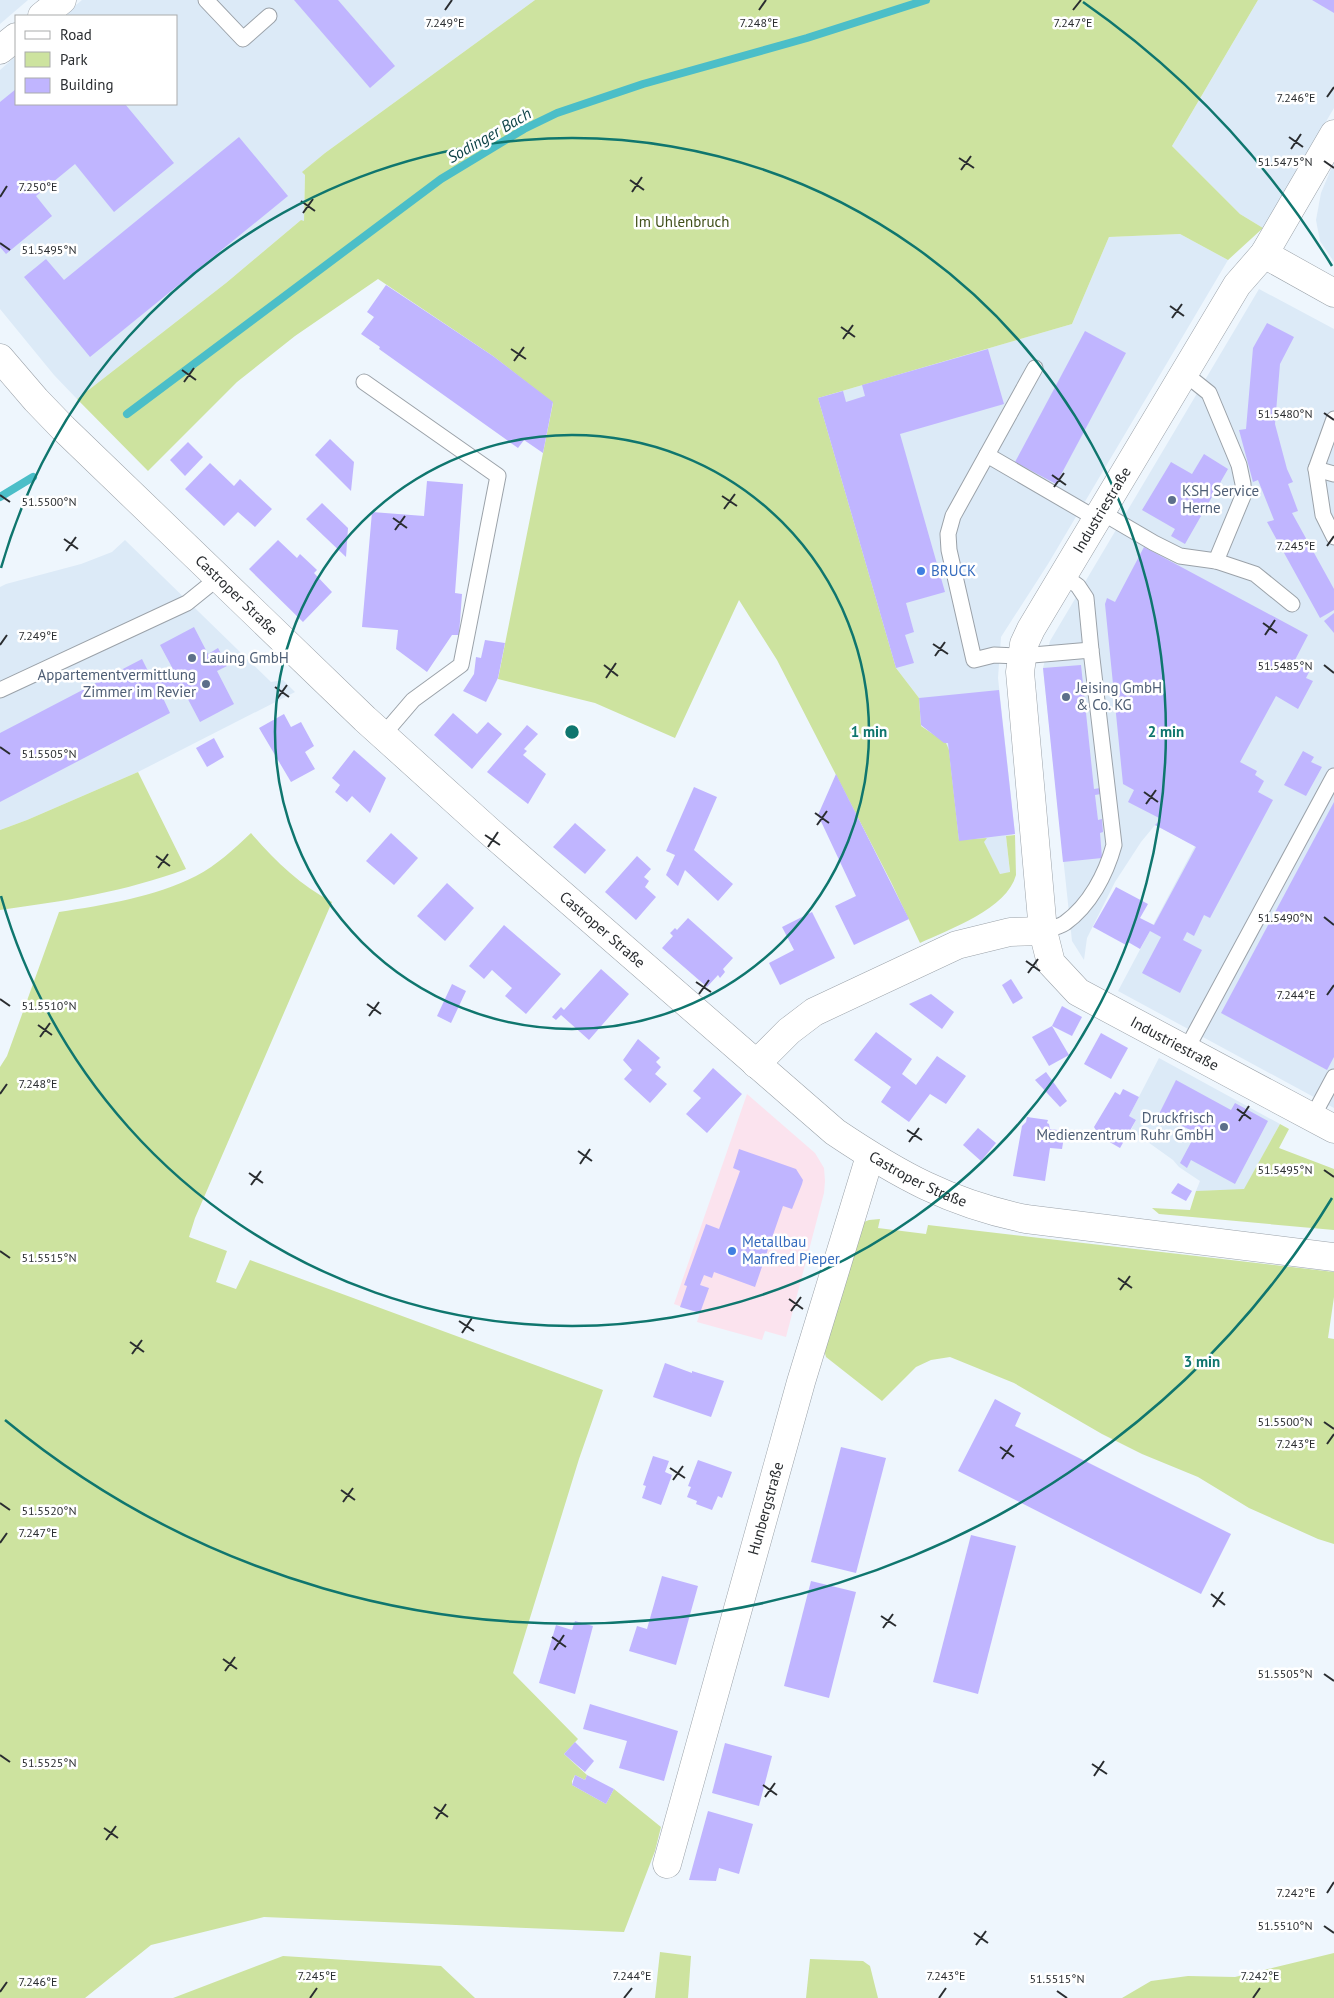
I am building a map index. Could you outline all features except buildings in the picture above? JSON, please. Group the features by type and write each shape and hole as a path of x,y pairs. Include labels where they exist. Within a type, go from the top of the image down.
{"street":[{"path":"43,15 62,0"},
{"path":"0,50 15,38"},
{"name":"Industriestraße","path":"1323,1123 1078,992 1051,963 1043,931 1020,672 1021,656 1030,629 1237,285 1264,254 1334,134"},
{"path":"1264,254 1334,293"},
{"name":"Castroper Straße","path":"0,358 63,428 383,735 510,849 834,1132 870,1156 922,1186 994,1212 1026,1219 1334,1257"},
{"path":"756,1064 789,1031 814,1012 956,945 1010,932 1043,931"},
{"name":"Hunbergstraße","path":"666,1864 801,1382 870,1156"}],"lane":[{"path":"206,0 243,39 269,16"},
{"path":"1035,368 953,516 948,534 948,550 974,660 994,655 1021,656 1091,650"},
{"path":"1184,373 1208,393 1239,465 1244,484 1243,496 1216,561"},
{"path":"364,382 498,476 462,665 412,700 383,735"},
{"path":"1334,419 1316,469 1324,515 1334,537"},
{"path":"987,455 1180,556 1216,561 1255,574 1292,604"},
{"path":"1316,469 1334,474"},
{"path":"1043,931 1064,924 1090,899 1110,862 1114,845 1086,598 1078,586 1063,575"},
{"path":"0,690 187,603 218,578"},
{"path":"1186,1050 1334,776"},
{"path":"1323,1123 1334,1077"}],"shaded area":[{"path":"0,0 28,0 0,24"},
{"path":"82,0 535,0 325,153 303,172 305,175 304,222 301,220 226,283 77,399 54,375 0,309 0,70 15,57 15,105 178,105 178,15 64,15"},
{"path":"1258,0 1334,0 1334,108 1263,228 1240,214 1172,146"},
{"path":"1334,162 1334,262 1320,241 1316,220 1321,193"},
{"path":"1180,234 1228,260 1048,564 1001,637 998,678 1015,834 1006,836 1010,873 1000,874 983,842 987,838 959,841 949,750 944,743 921,725 919,698 896,668 818,398 1072,324 1109,237"},
{"path":"1259,289 1334,329 1334,1108 1118,991 1195,846 1155,825 1141,842 1115,882 1087,938 1084,960 1072,941 1043,668 1050,641"},
{"path":"125,540 271,682 283,680 295,692 138,772 0,830 0,587 81,564 112,552"},
{"path":"1159,1058 1280,1124 1244,1190 1196,1191 1200,1181 1131,1130 1136,1120 1129,1116"},
{"path":"747,1094 815,1153 824,1168 825,1181 824,1193 786,1337 765,1331 762,1340 697,1322 700,1313 674,1304"}],"green space":[{"name":"Im Uhlenbruch","path":"535,0 1258,0 1172,146 1240,214 1263,228 1228,260 1180,234 1109,237 1072,324 818,398 896,668 919,698 921,726 946,743 949,750 959,840 987,838 984,842 1000,874 1010,872 1006,836 1015,835 1016,875 1011,887 990,908 920,943 891,882 777,660 739,600 675,738 595,703 498,679 553,403 493,356 378,279 295,336 237,382 148,471 77,399 226,283 301,220 304,221 305,175 302,172 325,153"},
{"path":"138,772 186,869 117,890 0,910 0,830"},
{"path":"251,833 288,871 309,888 332,902 195,1218 189,1237 227,1251 216,1282 236,1289 250,1260 603,1390 579,1459 513,1673 578,1739 564,1754 587,1775 585,1780 575,1775 572,1785 606,1804 614,1789 661,1827 655,1851 624,1932 264,1917 151,1945 85,1998 0,1998 0,1067 7,1056 59,912 129,899 164,890 211,867"},
{"path":"1280,1124 1289,1129 1279,1148 1334,1169 1334,1230 1159,1214 1152,1208 1190,1210 1196,1191 1244,1189"},
{"path":"880,1219 878,1228 926,1234 928,1225 1334,1272 1334,1297 1328,1338 1334,1339 1334,1544 1318,1539 1249,1508 1198,1477 1142,1454 1102,1434 1014,1383 950,1357 931,1360 916,1367 882,1401 826,1357 822,1342 859,1224 869,1220"},
{"path":"660,1952 691,1956 688,1998 655,1998"},
{"path":"1334,1953 1334,1998 1122,1998 1151,1981 1188,1976 1235,1977"},
{"path":"283,1956 441,1966 475,1998 173,1998"},
{"path":"810,1959 863,1961 870,1966 878,1998 806,1998"}],"waterway":[{"name":"Sodinger Bach","path":"127,414 441,179 524,129 557,113 643,84 807,38 926,0"},
{"name":"Sodinger Bach","path":"0,497 33,477"}],"place":[{"name":"KSH Service Herne","path":"1172,500"},
{"name":"BRUCK","path":"921,571"},
{"name":"Lauing GmbH","path":"192,658"},
{"name":"Appartementvermittlung Zimmer im Revier","path":"206,684"},
{"name":"Jeising GmbH & Co. KG","path":"1066,697"},
{"name":"Druckfrisch Medienzentrum Ruhr GmbH","path":"1224,1127"},
{"name":"Metallbau Manfred Pieper","path":"732,1251"}]}
